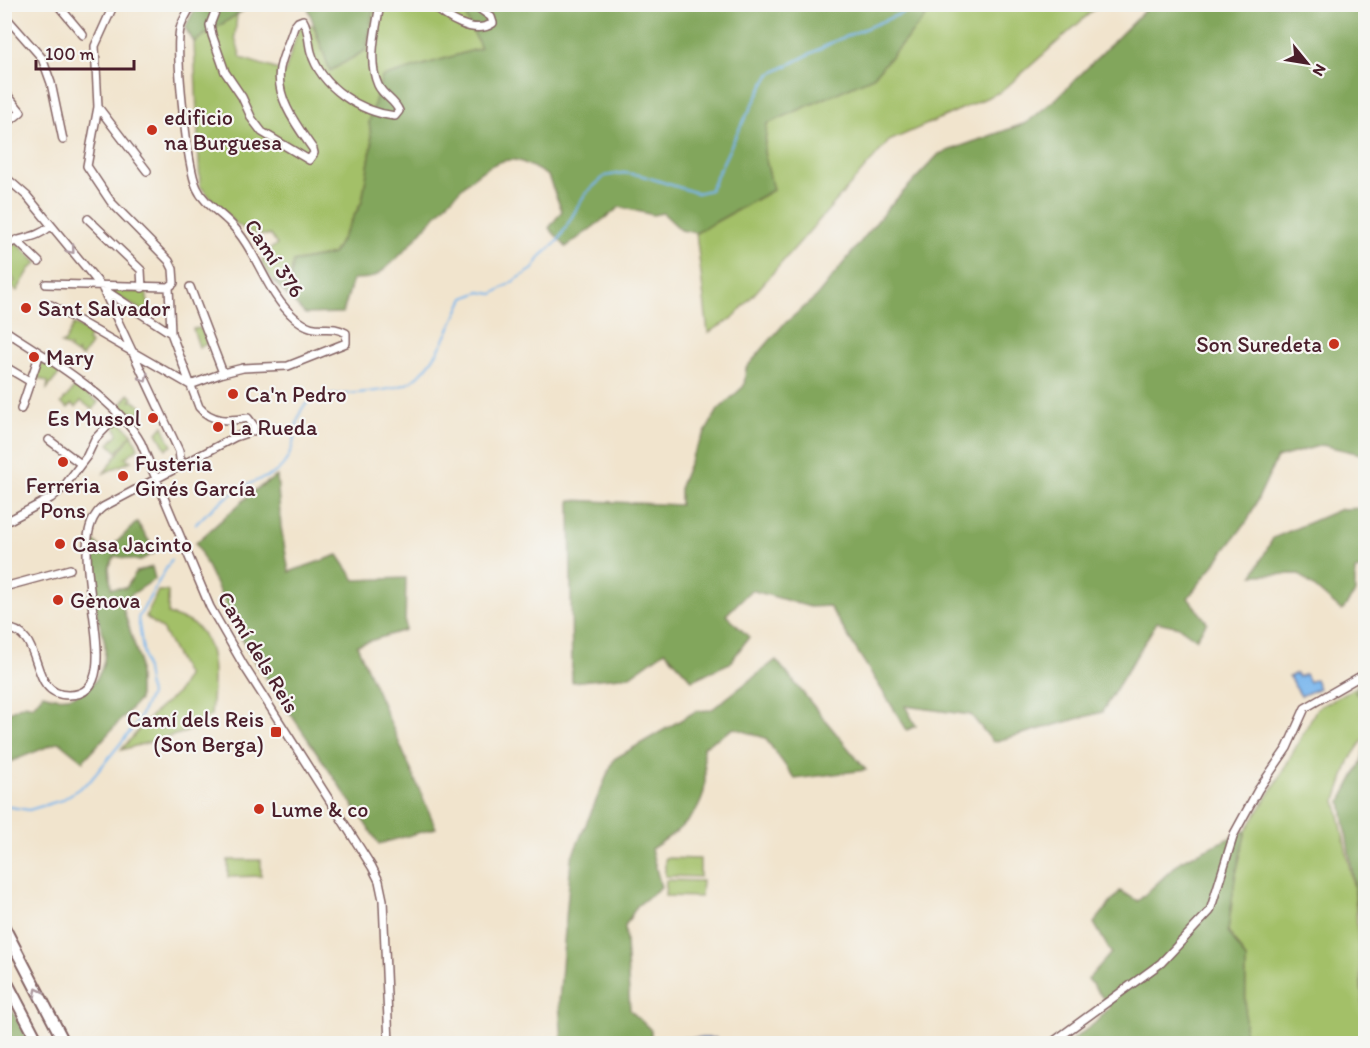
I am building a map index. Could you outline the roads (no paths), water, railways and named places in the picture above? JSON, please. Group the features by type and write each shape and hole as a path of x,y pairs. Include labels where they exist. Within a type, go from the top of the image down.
{"highway":[{"path":"4,927 65,1044"},
{"path":"4,977 39,1044"}],"street":[{"path":"57,4 83,34"},
{"path":"46,285 142,288 169,287 174,283 170,261 111,202 87,166 98,107 95,46 114,4"},
{"name":"Camí 376","path":"190,386 222,373 245,368 288,366 334,350 346,343 348,339 346,333 341,330 309,329 293,317 241,237 197,188 188,145 180,55 180,29 192,4"},
{"path":"218,4 210,25 212,35 225,72 242,97 252,119 262,132 309,160 314,153 313,149 287,108 280,84 280,67 294,27 303,20 308,27 310,51 321,75 366,109 395,116 399,111 397,105 383,94 373,72 380,4"},
{"path":"432,4 449,18 463,24 477,27 493,23 491,17 473,4"},
{"path":"4,15 42,58 51,83 63,140"},
{"path":"88,45 94,58"},
{"path":"4,92 21,112 4,126"},
{"path":"98,107 147,171"},
{"path":"4,176 27,196 102,287 114,298 171,333"},
{"path":"88,219 141,270 142,288"},
{"path":"4,246 16,240 37,237 51,226"},
{"path":"16,240 39,262"},
{"path":"102,287 130,351 179,451 181,466"},
{"path":"4,628 19,632 28,640 35,654 41,676 51,690 68,695 86,688 98,667 99,650 89,589 88,529 91,520 103,507 235,437 253,431 254,426 248,418 228,421 204,413 199,407 171,333 169,287"},
{"path":"190,287 222,373"},
{"path":"51,305 190,386"},
{"name":"Camí dels Reis","path":"4,330 40,353 119,414 141,443 210,607 244,666 379,881 383,900 389,1044"},
{"path":"21,409 40,353"},
{"path":"4,366 31,382"},
{"path":"4,523 51,498 81,465 95,440 119,414"},
{"path":"49,440 81,465"},
{"path":"164,476 176,464 179,451"},
{"path":"1365,502 1365,510"},
{"path":"4,587 70,569"},
{"path":"1050,1044 1161,963 1210,910 1234,834 1258,790 1287,748 1305,708 1365,673"}],"water":[{"path":"1296,673 1298,677 1305,674 1309,682 1315,679 1319,688 1301,696 1289,677"},
{"path":"665,1038 716,1038 716,1043 665,1043"}],"waterway":[{"path":"196,524 233,493 271,475 283,465 291,450 299,415 315,396 392,388 412,381 436,354 464,298 480,292 493,294 533,269 541,256 558,241 585,194 605,176 623,173 640,175 697,193 710,190 737,133 769,75 835,41 924,4"},
{"path":"4,806 29,810 62,800 90,781 137,723 150,695 138,618 171,560"}],"place":[{"name":"edificio na Burguesa","path":"152,130"},
{"name":"Sant Salvador","path":"26,308"},
{"name":"Son Suredeta","path":"1334,344"},
{"name":"Mary","path":"34,357"},
{"name":"Ca'n Pedro","path":"233,394"},
{"name":"Es Mussol","path":"153,418"},
{"name":"La Rueda","path":"218,427"},
{"name":"Ferreria Pons","path":"63,462"},
{"name":"Fusteria Ginés García","path":"123,476"},
{"name":"Casa Jacinto","path":"60,544"},
{"name":"Gènova","path":"58,600"},
{"name":"Camí dels Reis (Son Berga)","path":"276,732"},
{"name":"Lume & co","path":"259,809"}]}
